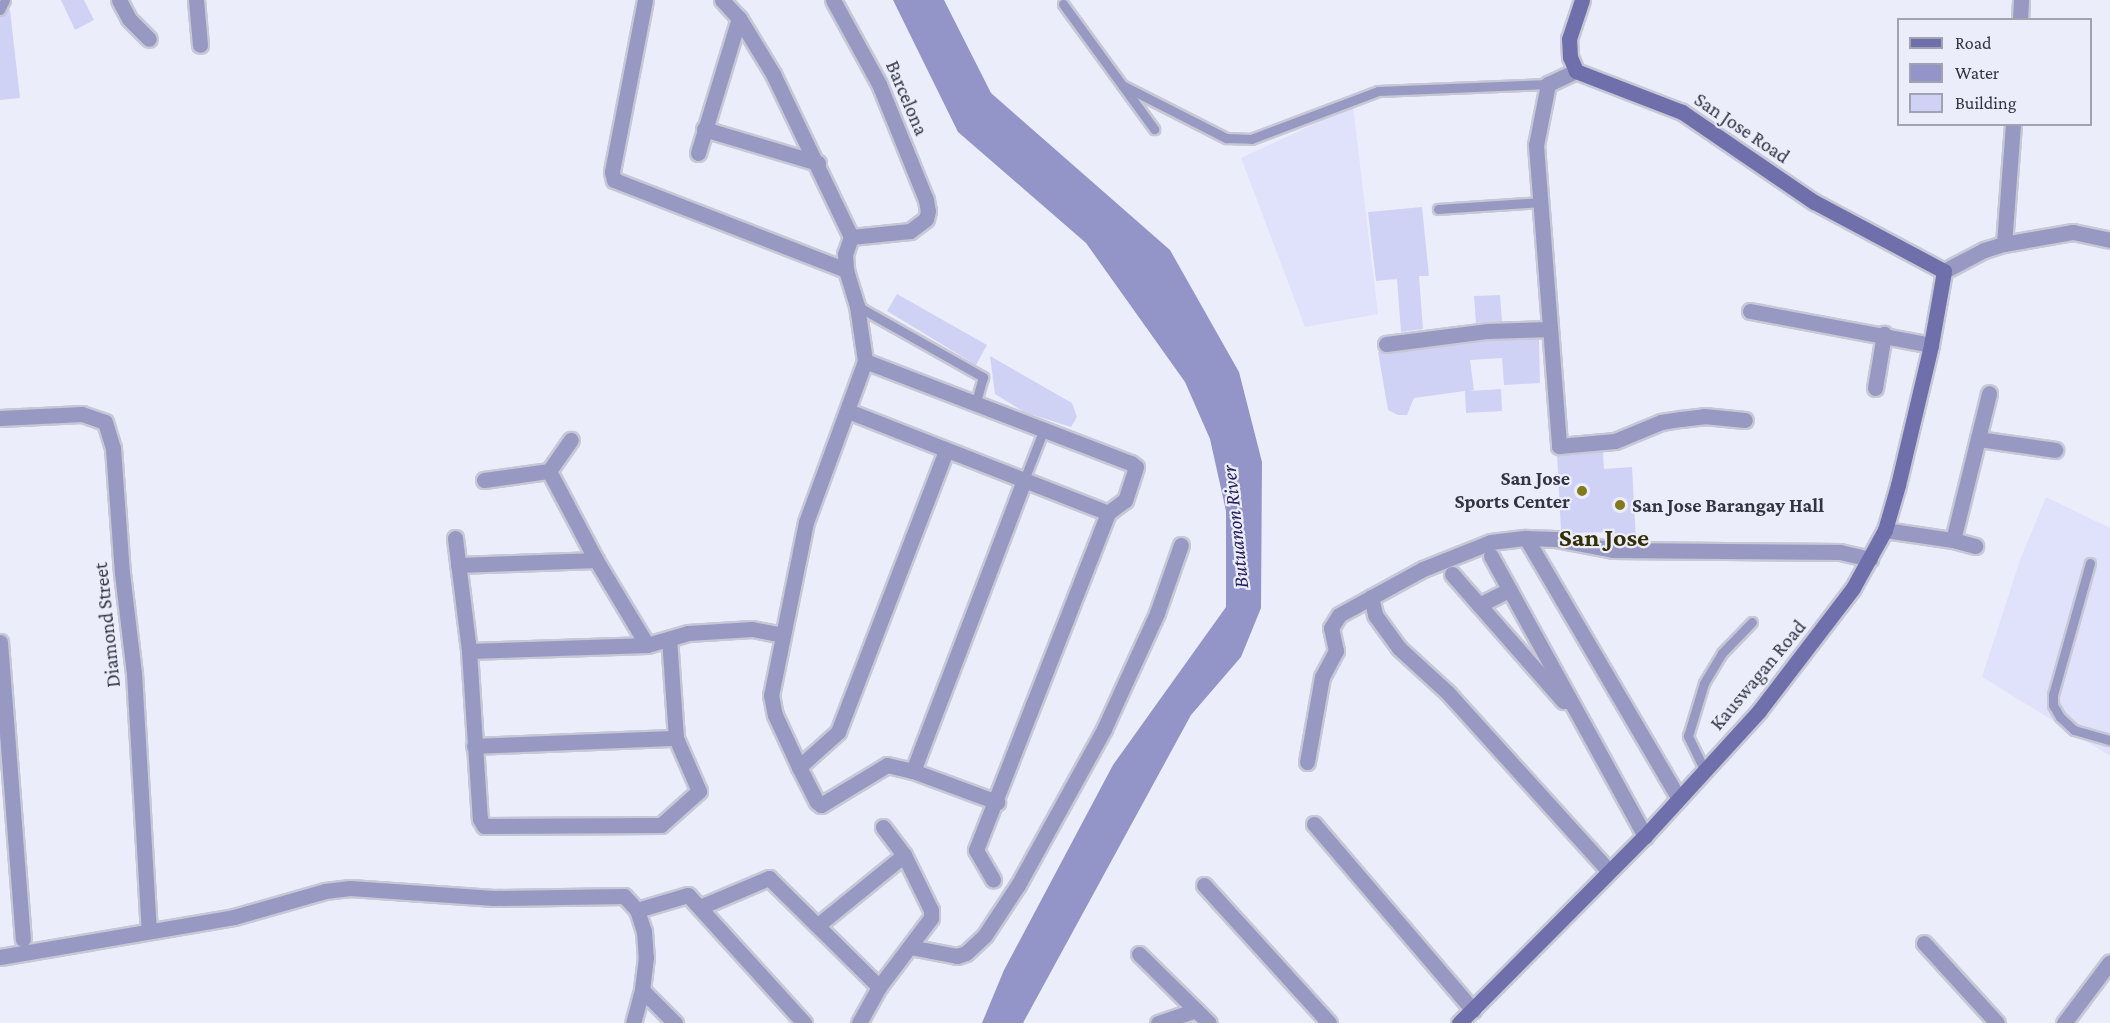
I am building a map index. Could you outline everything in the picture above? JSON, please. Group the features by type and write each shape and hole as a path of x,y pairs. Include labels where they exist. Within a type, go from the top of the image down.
{"street":[{"path":"119,0 129,19 149,39"},
{"path":"196,0 200,45"},
{"path":"645,0 612,172 614,180 846,270"},
{"path":"722,0 739,18 773,74 818,163 851,237 845,254 846,270 857,306 865,360 806,522 771,694 775,715 799,767 817,802 821,805 884,766 913,771 997,802"},
{"name":"Barcelona","path":"832,0 879,84 926,200 926,219 910,231 851,237"},
{"path":"1582,0 1569,39 1570,57 1576,71 1548,84 1536,145 1559,446 1615,441 1661,422 1681,419 1704,416 1745,420"},
{"path":"2020,18 2021,0"},
{"path":"698,153 739,18"},
{"name":"San Jose Road","path":"1576,71 1682,112 1814,202 1944,271"},
{"path":"2004,244 2013,126"},
{"path":"704,129 818,163"},
{"path":"1944,271 1984,250 2004,244 2073,232 2110,240"},
{"name":"Kauswagan Road","path":"1459,1023 1645,836 1678,797 1759,711 1853,588 1885,530 1912,433 1932,345 1944,271"},
{"path":"1750,311 1884,334 1932,345"},
{"path":"1386,344 1488,331 1550,330"},
{"path":"1875,388 1884,334"},
{"path":"865,360 1136,467 1125,501 1108,513 997,802 976,850 993,880"},
{"path":"1953,540 1989,393"},
{"path":"848,411 1108,513"},
{"name":"Diamond Street","path":"0,418 82,414 105,422 113,448 122,573 134,673 149,931"},
{"path":"1978,439 2055,450"},
{"path":"484,480 549,471 571,440"},
{"path":"799,767 838,732 946,450"},
{"path":"549,471 596,560 647,645"},
{"path":"913,771 1024,480"},
{"path":"1885,530 1953,540 1975,546"},
{"path":"455,538 468,651 480,819 484,826 661,825 699,791 676,738 669,639"},
{"path":"1526,538 1678,797"},
{"path":"1307,762 1322,677 1336,651 1332,628 1338,615 1423,568 1491,542 1526,538 1555,539 1613,550 1840,552 1869,559"},
{"path":"910,947 957,956 966,953 985,935 1018,885 1099,740 1158,613 1181,545"},
{"path":"1491,556 1645,836"},
{"path":"458,566 596,560"},
{"path":"1452,574 1582,723"},
{"path":"1479,605 1509,590"},
{"path":"1371,597 1376,615 1399,648 1448,693 1609,871"},
{"path":"468,651 647,645 688,633 752,629 782,635"},
{"path":"0,642 23,939"},
{"path":"474,746 676,738"},
{"path":"1314,824 1473,1010"},
{"path":"859,1023 879,987 931,918 931,910 904,855 883,827"},
{"path":"818,925 904,855"},
{"path":"700,907 769,878 879,987"},
{"path":"1204,885 1329,1023"},
{"path":"0,957 234,917 325,891 350,888 494,898 624,896 637,910 644,932 646,957 642,990 633,1023"},
{"path":"637,910 688,896 804,1023"},
{"path":"1924,943 1997,1023"},
{"path":"1139,954 1209,1023"},
{"path":"2064,1023 2110,962"},
{"path":"642,990 675,1023"},
{"path":"1158,1023 1196,1010"}],"lane":[{"path":"0,10 5,0"},
{"path":"1063,4 1154,129"},
{"path":"1122,84 1226,138 1251,139 1378,91 1548,84"},
{"path":"1438,209 1541,202"},
{"path":"857,306 983,377 976,402"},
{"path":"1024,480 1044,429"},
{"path":"2090,563 2053,695 2053,705 2060,717 2074,730 2110,740"},
{"path":"1704,769 1688,736 1704,683 1722,653 1752,622"}],"shaded area":[{"path":"1353,106 1378,314 1305,327 1241,158"},
{"path":"2046,497 2110,528 2110,756 1982,677 2020,560"}],"water":[{"name":"Butuanon River","path":"893,0 944,0 991,93 1170,250 1239,372 1262,462 1261,608 1241,657 1191,715 1023,1023 982,1023 1004,970 1113,765 1226,607 1226,511 1210,439 1185,382 1086,243 958,132"}],"building":[{"path":"61,0 84,0 94,20 75,30"},
{"path":"10,10 20,98 0,100 0,17"},
{"path":"1422,207 1429,276 1419,276 1423,329 1401,332 1397,279 1376,281 1368,212"},
{"path":"897,294 987,345 976,365 887,311"},
{"path":"1500,295 1502,321 1476,323 1474,296"},
{"path":"1539,339 1540,383 1504,385 1502,358 1470,360 1474,390 1469,391 1501,389 1502,411 1466,413 1465,391 1414,398 1407,415 1398,415 1388,410 1378,352 1387,354 1489,341"},
{"path":"990,356 1072,403 1077,417 1071,427 1024,412 995,394"},
{"name":"San Jose Sports Center","path":"1603,452 1604,469 1632,467 1636,540 1608,539 1608,532 1578,533 1561,530 1557,455"}],"place":[{"name":"San Jose Sports Center","path":"1582,491"},
{"name":"San Jose Barangay Hall","path":"1620,505"}],"district":[{"name":"San Jose","path":"1604,538"}]}
